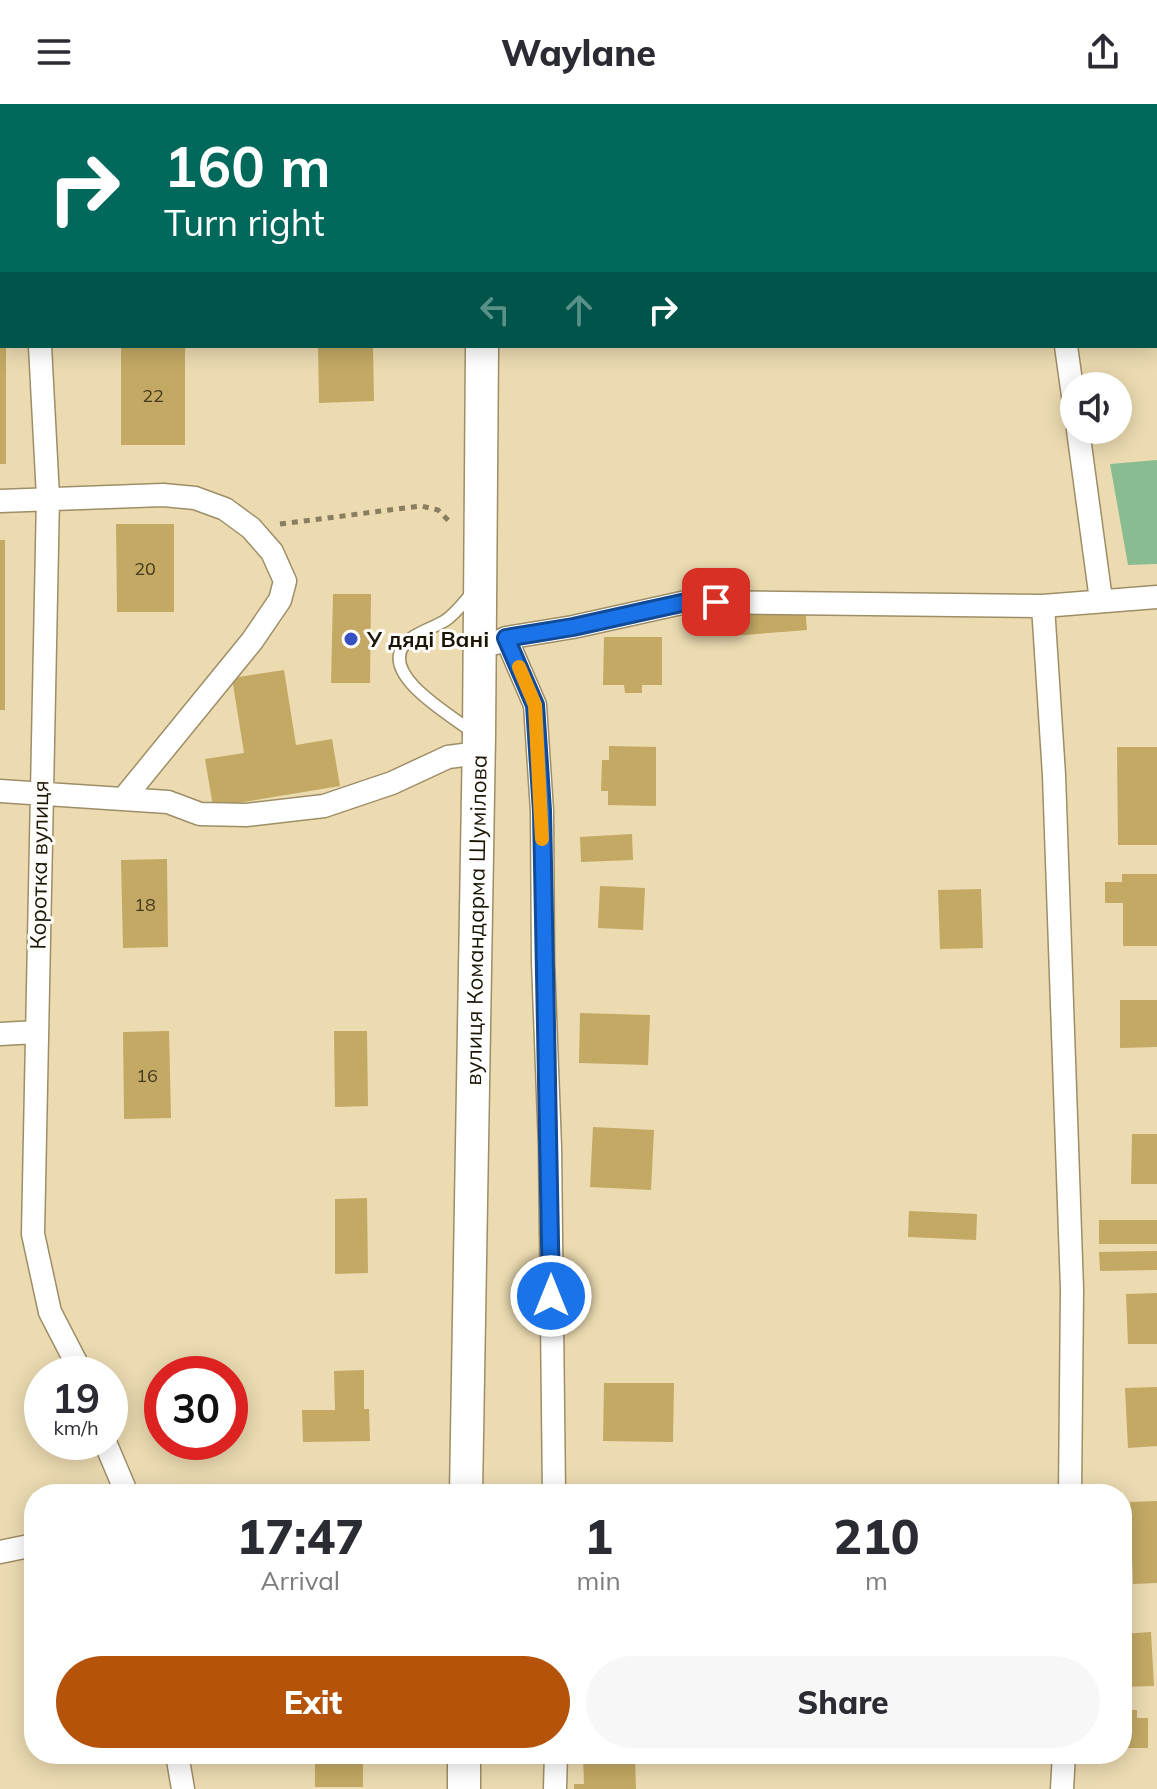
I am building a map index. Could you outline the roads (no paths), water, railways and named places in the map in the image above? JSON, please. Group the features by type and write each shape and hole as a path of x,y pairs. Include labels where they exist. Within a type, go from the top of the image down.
{"street":[{"name":"Коротка вулиця","path":"40,348 48,497 33,1234 50,1312 73,1356"},
{"name":"вулиця Командарма Шумілова","path":"466,1484 479,745 493,644 480,583 482,348"},
{"path":"1066,348 1070,372"},
{"path":"1080,444 1101,600"},
{"path":"0,501 163,495 195,498 225,509 251,528 272,552 285,581 280,600 252,641 124,798"},
{"path":"554,1484 550,1147 541,796 535,705 493,644 686,602 1043,606 1157,597"},
{"path":"1043,606 1054,775 1072,1289 1070,1484"},
{"path":"0,791 168,802 200,814 246,815 324,806 392,783 479,745"},
{"path":"0,1034 37,1032"},
{"path":"113,1460 123,1484"},
{"path":"0,1552 24,1547"},
{"path":"179,1764 183,1789"},
{"path":"464,1764 464,1789"},
{"path":"555,1789 556,1764"},
{"path":"1062,1789 1063,1764"}],"lane":[{"path":"479,745 411,685 400,666 400,653 404,643 450,617 480,583"}],"place":[{"name":"У дяді Вані","path":"351,639"}]}
